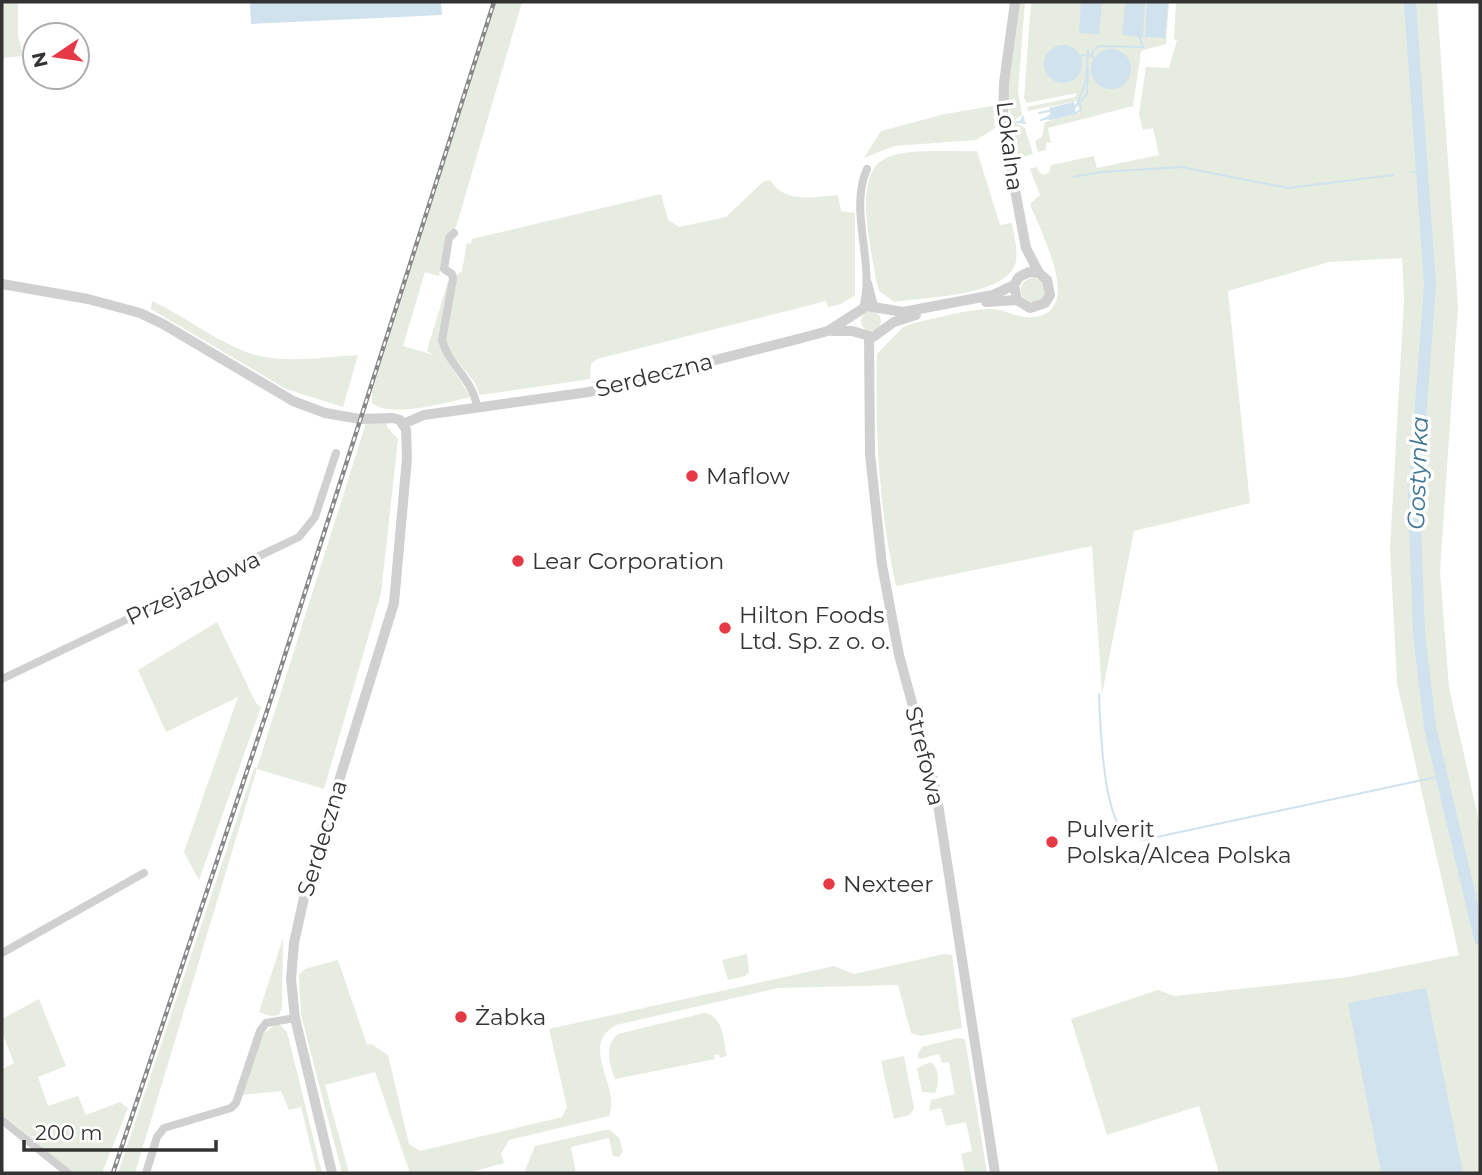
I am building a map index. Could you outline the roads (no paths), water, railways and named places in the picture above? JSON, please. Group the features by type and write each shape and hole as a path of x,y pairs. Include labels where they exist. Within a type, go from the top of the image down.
{"street":[{"name":"Lokalna","path":"1015,2 1002,113 1026,248 1022,275"},
{"path":"867,169 861,193 869,310 856,326 864,335 877,336 886,327 920,314 990,301 1017,300 1030,308 1045,303 1051,289 1047,279 1040,273 1022,275 1014,285 993,295 903,312 869,310"},
{"path":"454,233 449,238 444,269 452,274 453,279 442,340 444,350 470,382 477,407"},
{"name":"Lokalna","path":"1026,248 1040,273"},
{"name":"Serdeczna","path":"2,284 116,305 163,324 293,401 325,413 360,419 393,418 403,424 407,438 407,458 397,591 388,628 299,914 291,979 295,1018 332,1173"},
{"path":"1014,285 1017,300"},
{"path":"869,310 886,318 886,327"},
{"name":"Serdeczna","path":"403,424 417,416 589,392 828,331 869,310"},
{"name":"Serdeczna","path":"828,331 864,335"},
{"name":"Strefowa","path":"864,335 870,454 882,565 900,655 936,791 995,1173"},
{"name":"Przejazdowa","path":"2,679 299,537 310,528 315,517 336,453"},
{"path":"2,953 144,873"},
{"path":"145,1173 157,1138 164,1129 231,1108 236,1103 260,1031 266,1023 295,1018"},
{"path":"2,1120 68,1173"}],"water":[{"path":"250,2 441,2 442,15 251,24"},
{"path":"1081,2 1102,2 1099,34 1079,33"},
{"path":"1125,2 1145,2 1143,37 1122,35"},
{"path":"1147,2 1168,2 1165,38 1145,37"},
{"path":"1063,45 1077,50 1082,64 1077,78 1063,83 1049,78 1044,64 1049,50"},
{"path":"1111,49 1125,55 1131,69 1125,83 1111,89 1097,83 1091,69 1097,55"},
{"path":"1074,102 1076,114 1052,120 1049,108"},
{"path":"1426,988 1463,1173 1381,1173 1348,1003"}],"waterway":[{"name":"Gostynka","path":"1410,2 1430,285 1414,498 1419,633 1430,727 1480,939"},
{"path":"1092,57 1093,50 1099,46 1143,47 1139,36"},
{"path":"1087,67 1088,50"},
{"path":"1081,56 1088,54 1094,58"},
{"path":"1077,104 1085,84 1087,68 1088,71"},
{"path":"1075,107 1087,94 1088,71"},
{"path":"1076,113 1081,110 1080,103"},
{"path":"1039,113 1049,111"},
{"path":"1050,115 1047,118 1051,119"},
{"path":"1023,117 1021,121 1024,120"},
{"path":"1041,120 1051,117"},
{"path":"1017,122 1025,123"},
{"path":"1073,177 1102,172 1181,167 1288,188 1393,175"},
{"name":"Gostynka","path":"1412,172 1424,171"},
{"path":"1099,694 1103,762 1109,798 1119,825 1143,840 1441,776"}],"railway":[{"path":"113,1173 267,711 494,2"}],"place":[{"name":"Maflow","path":"692,476"},
{"name":"Lear Corporation","path":"518,561"},
{"name":"Hilton Foods Ltd. Sp. z o. o.","path":"725,628"},
{"name":"Pulverit Polska/Alcea Polska","path":"1052,842"},
{"name":"Nexteer","path":"829,884"},
{"name":"Żabka","path":"461,1017"}]}
